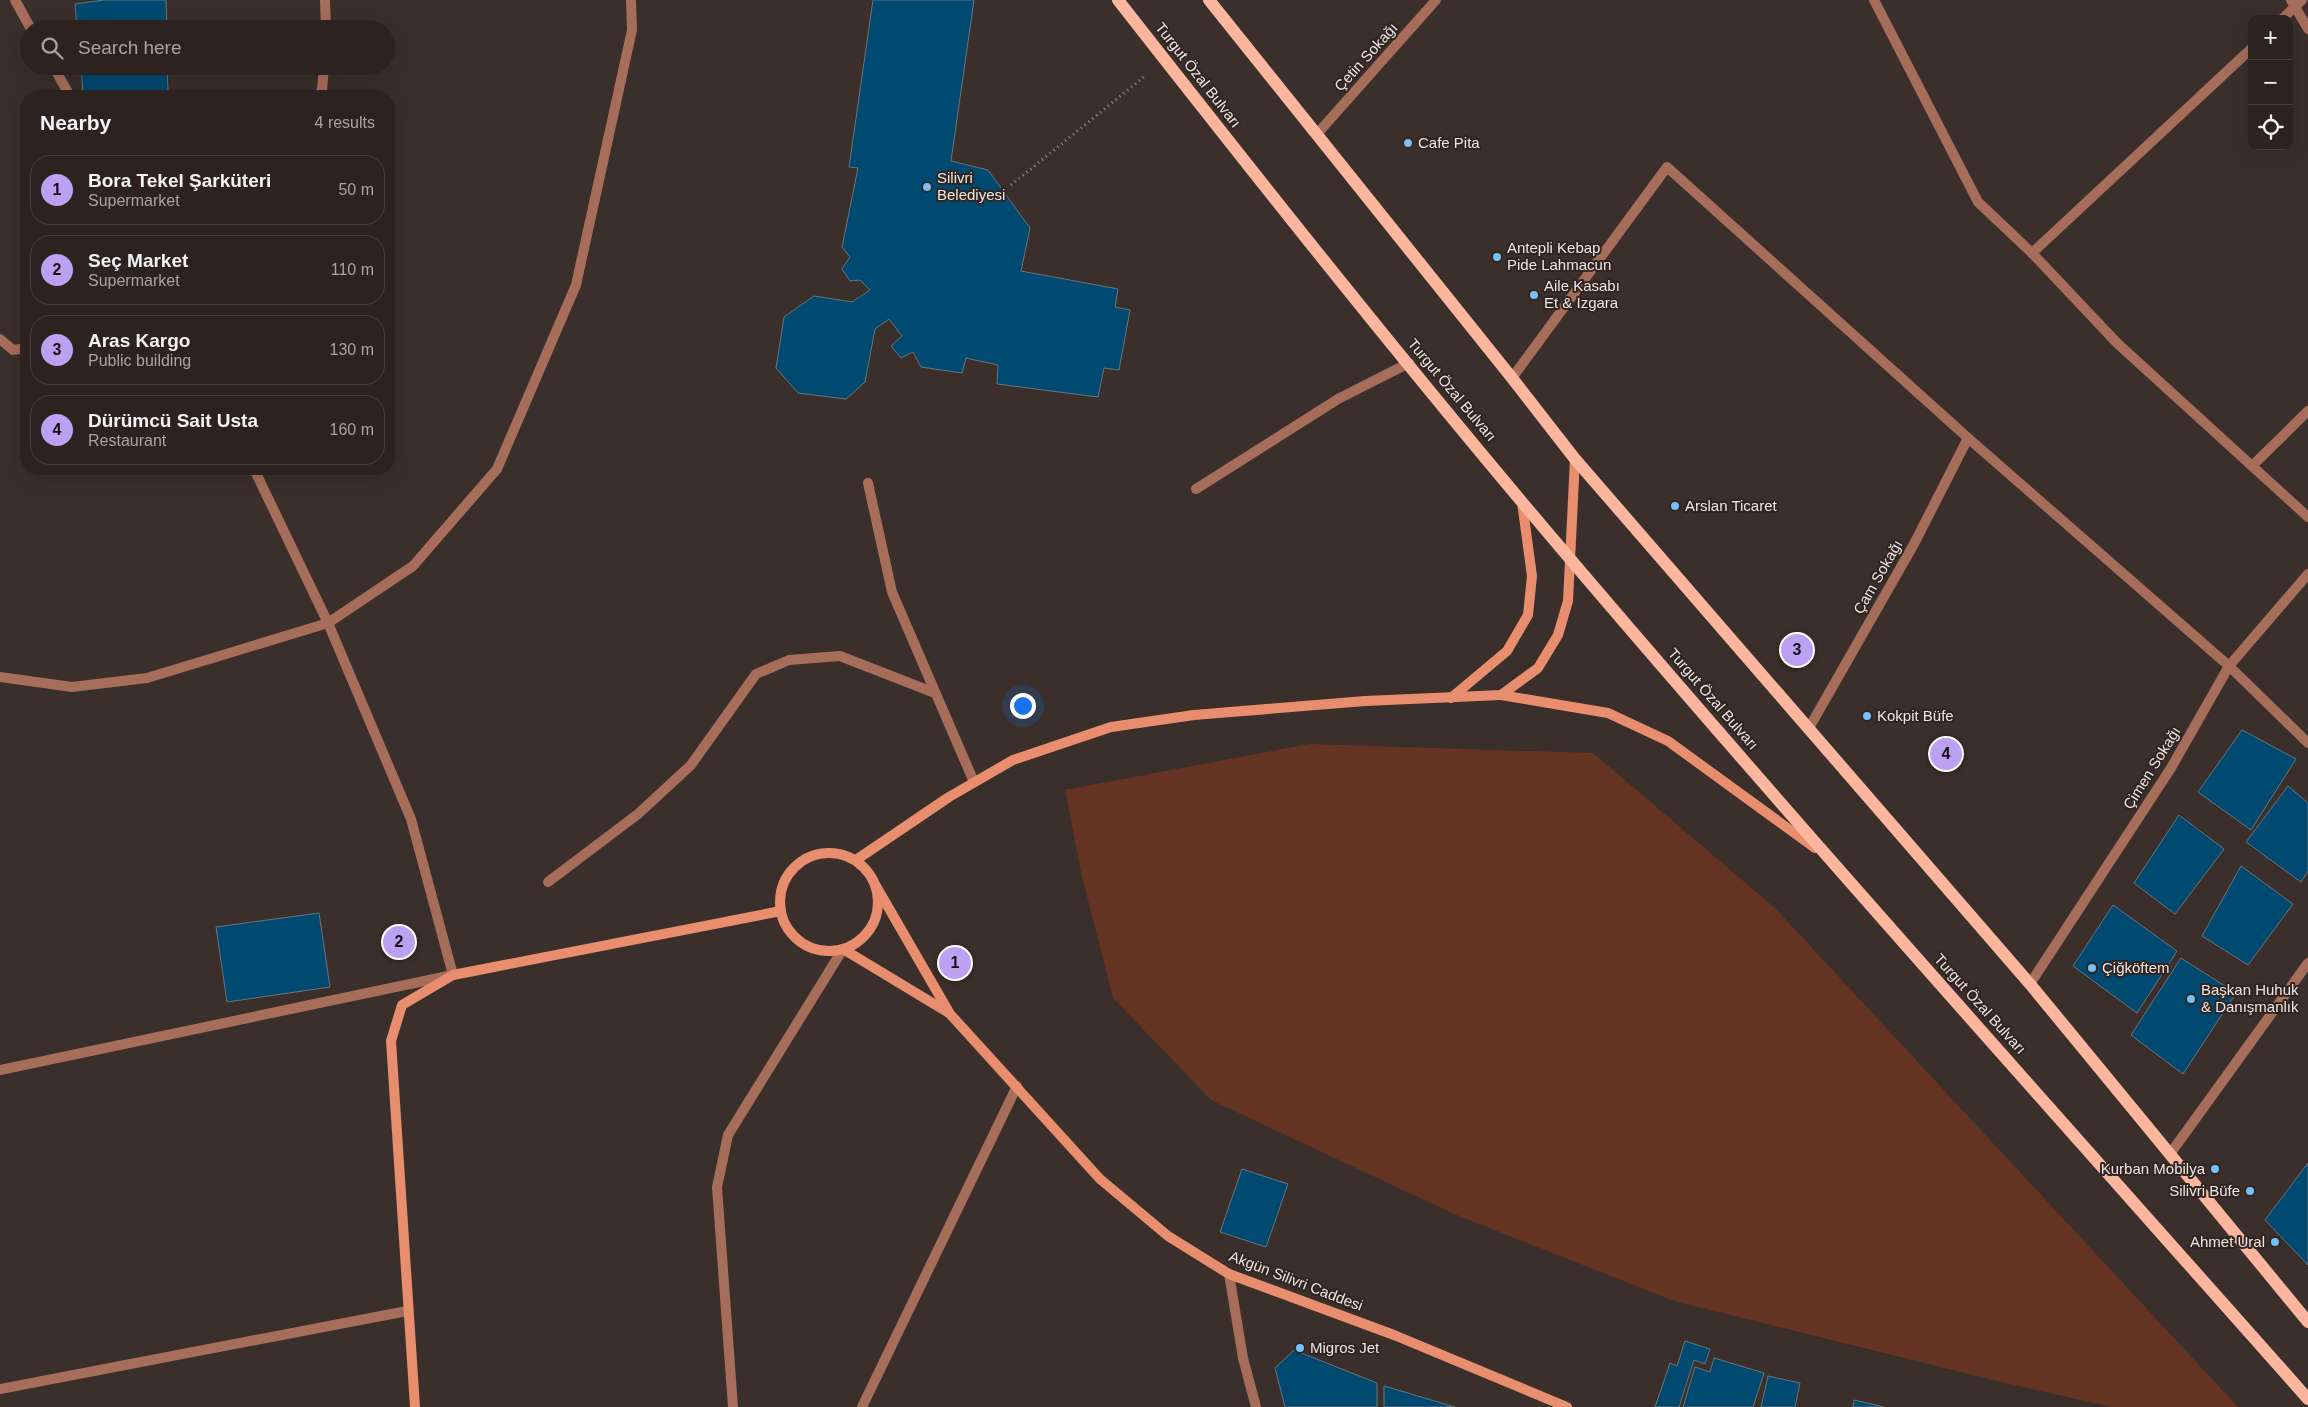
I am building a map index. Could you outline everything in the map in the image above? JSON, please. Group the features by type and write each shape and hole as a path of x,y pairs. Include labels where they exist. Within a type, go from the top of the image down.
{"main road":[{"name":"Turgut Özal Bulvarı","path":"1118,0 1311,246 1570,559 1830,858 2308,1399"},
{"path":"1210,0 1575,459 2030,984 2308,1322"},
{"path":"1501,695 1538,668 1558,635 1568,601 1575,459"},
{"path":"1451,698 1508,651 1528,615 1532,576 1522,500"},
{"path":"856,860 974,782 1013,760 1111,727 1204,714 1365,701 1501,695 1608,713 1668,741 1830,858"},
{"path":"876,886 879,902 876,917 869,932 857,942 843,949 827,951 811,947 798,939 787,926 781,911 781,895 786,879 796,866 809,857 825,852 841,854 856,860 868,871 950,1014"},
{"path":"415,1407 407,1311 391,1041 402,1005 453,975 781,911"},
{"path":"843,949 950,1014"},
{"name":"Akgün Silivri Caddesi","path":"950,1014 1100,1179 1168,1236 1229,1274 1394,1335 1568,1407"}],"street":[{"path":"15,0 27,20"},
{"path":"325,0 326,20"},
{"path":"0,678 72,688 147,678 328,623 414,566 497,469 576,285 632,30 631,0"},
{"name":"Çetin Sokağı","path":"1317,134 1436,0"},
{"path":"1874,0 1978,202 2032,253 2117,343 2308,517"},
{"path":"2285,15 2296,2 2308,29"},
{"path":"2032,253 2248,52"},
{"path":"58,75 67,90"},
{"path":"322,90 323,75"},
{"path":"1512,378 1667,167 1968,438 2229,666 2308,743"},
{"path":"0,339 13,350 20,349"},
{"path":"1196,490 1338,399 1409,363"},
{"path":"2252,466 2308,411"},
{"name":"Çam Sokağı","path":"1809,728 1914,544 1968,438"},
{"path":"0,1070 453,975 410,819 328,623 257,475"},
{"path":"868,483 892,592 974,782"},
{"name":"Çimen Sokağı","path":"2030,984 2171,768 2229,666 2308,574"},
{"path":"548,882 638,814 690,765 756,674 789,660 840,656 936,693"},
{"path":"733,1407 717,1187 728,1134 843,949"},
{"path":"2170,1154 2308,963"},
{"path":"862,1407 1017,1086"},
{"path":"1229,1274 1243,1358 1256,1407"},
{"path":"0,1388 407,1311"}],"path":[{"path":"1011,185 1165,60"}],"shaded area":[{"path":"1309,744 1593,753 1775,908 2238,1407 2112,1407 2001,1382 1674,1301 1454,1214 1211,1100 1113,998 1082,877 1065,790"}],"building":[{"path":"104,0 166,0 167,20 76,20 75,4"},
{"name":"Silivri Belediyesi","path":"873,0 974,0 951,161 988,170 1030,228 1021,271 1118,289 1115,307 1130,310 1119,370 1104,368 1098,397 997,384 998,365 966,358 962,373 921,367 913,352 901,358 891,346 902,336 889,319 875,329 865,382 846,399 798,393 776,368 784,317 814,296 852,302 870,290 860,280 850,281 842,269 850,257 842,247 858,168 849,167"},
{"path":"82,75 167,75 168,90 83,90"},
{"path":"2242,730 2296,759 2251,830 2198,792"},
{"path":"2288,786 2308,803 2308,871 2301,882 2246,842"},
{"path":"2179,815 2224,849 2175,914 2134,883"},
{"path":"2241,866 2293,904 2248,965 2202,936"},
{"path":"2113,905 2177,951 2137,1013 2073,966"},
{"path":"319,913 330,987 227,1002 216,927"},
{"path":"2181,958 2236,993 2183,1074 2131,1035"},
{"path":"2308,1163 2308,1265 2265,1220"},
{"path":"1242,1169 1288,1184 1266,1247 1220,1232"},
{"path":"1685,1341 1710,1349 1705,1364 1694,1360 1679,1407 1655,1407 1670,1363 1677,1366"},
{"path":"1294,1350 1377,1383 1377,1407 1285,1407 1275,1368"},
{"path":"1714,1358 1764,1373 1753,1407 1683,1407 1695,1367 1710,1372"},
{"path":"1768,1376 1800,1383 1795,1407 1761,1407"},
{"path":"1384,1386 1455,1407 1384,1407"},
{"path":"1854,1400 1884,1407 1853,1407"}],"place":[{"name":"Cafe Pita","path":"1408,143"},
{"name":"Silivri Belediyesi","path":"927,187"},
{"name":"Antepli Kebap Pide Lahmacun","path":"1497,257"},
{"name":"Aile Kasabı Et & Izgara","path":"1534,295"},
{"name":"Arslan Ticaret","path":"1675,506"},
{"name":"Aras Kargo","path":"1797,650"},
{"name":"Kokpit Büfe","path":"1867,716"},
{"name":"Dürümcü Sait Usta","path":"1946,754"},
{"name":"Seç Market","path":"399,942"},
{"name":"Bora Tekel Şarküteri","path":"955,963"},
{"name":"Çiğköftem","path":"2092,968"},
{"name":"Başkan Huhuk & Danışmanlık","path":"2191,999"},
{"name":"Kurban Mobilya","path":"2215,1169"},
{"name":"Silivri Büfe","path":"2250,1191"},
{"name":"Ahmet Ural","path":"2275,1242"},
{"name":"Migros Jet","path":"1300,1348"}]}
